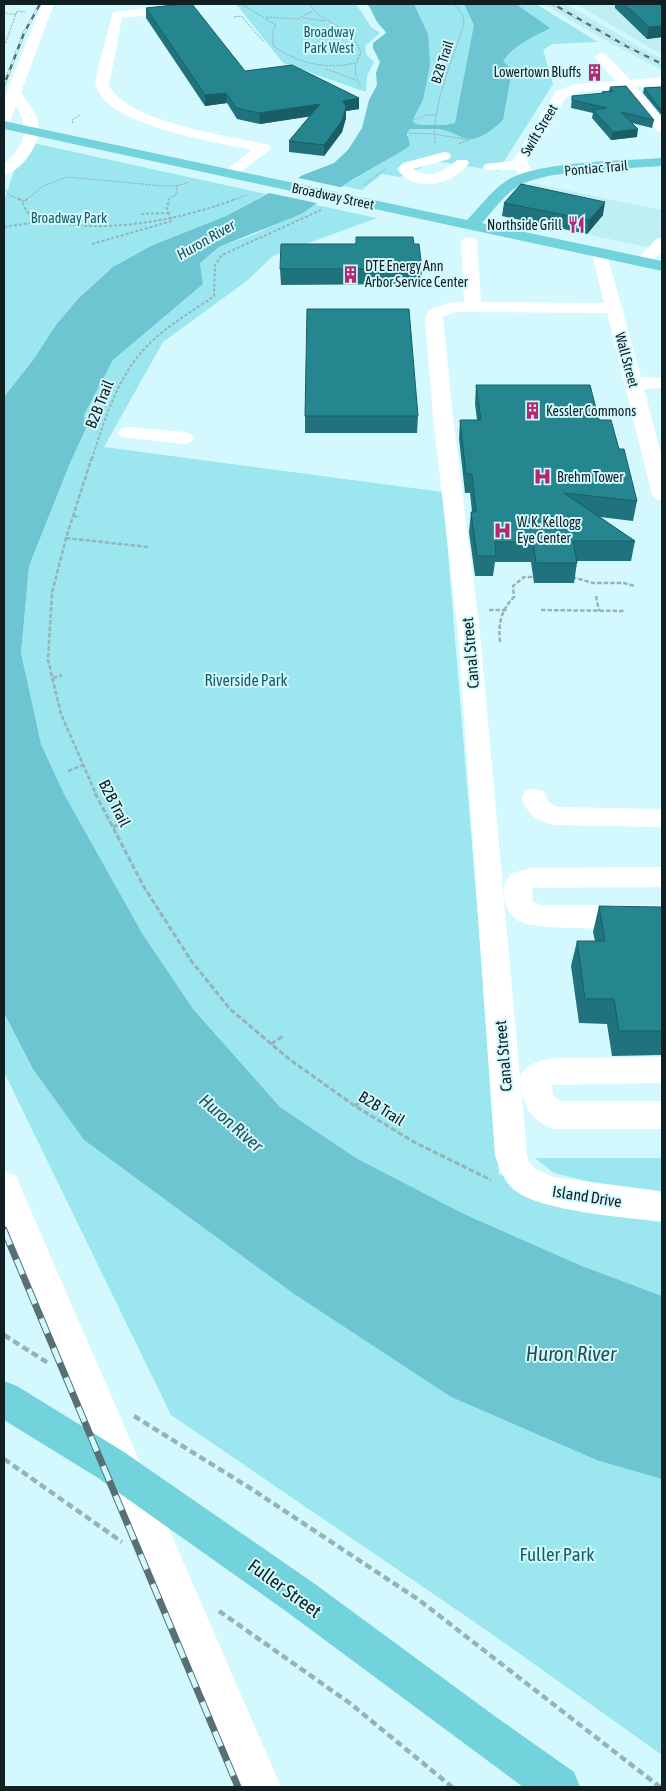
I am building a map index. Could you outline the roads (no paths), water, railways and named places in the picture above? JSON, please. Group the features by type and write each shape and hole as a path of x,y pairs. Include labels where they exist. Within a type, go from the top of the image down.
{"main road":[{"name":"Broadway Street","path":"4,125 228,174 255,186 349,200 472,224 600,254 662,266"},
{"name":"Pontiac Trail","path":"524,170 662,162"},
{"name":"Swift Street","path":"472,224 524,170"},
{"name":"Fuller Street","path":"4,1399 111,1465 301,1598 481,1732 559,1787"}],"street":[{"path":"4,121 48,4"},
{"path":"186,8 117,15 102,86 107,97 144,118 169,126 264,148 228,174"},
{"path":"600,57 627,84 662,128"},
{"path":"627,84 662,82"},
{"name":"Swift Street","path":"524,170 523,155 545,123 561,94 572,89 627,84"},
{"path":"4,171 28,145 31,134 30,120 14,91"},
{"path":"444,156 408,166 404,169 408,174 415,177 440,178 449,175 462,163"},
{"path":"490,167 524,170"},
{"path":"469,242 472,307"},
{"path":"644,262 662,242"},
{"name":"Wall Street","path":"600,254 662,495"},
{"name":"Canal Street","path":"508,1177 511,1156 469,634 434,319 435,314 448,308 614,308"},
{"path":"633,383 662,383"},
{"path":"128,433 184,438"},
{"path":"534,798 539,808 553,816 662,818"},
{"path":"662,877 531,878 522,880 518,886 520,906 528,913 542,916 662,916"},
{"path":"662,1070 557,1071 542,1073 535,1078 539,1102 547,1111 554,1115 662,1115"},
{"name":"Island Drive","path":"508,1177 554,1192 662,1206"},
{"path":"4,1186 260,1787"}],"water":[{"name":"Huron River","path":"367,4 414,4 428,34 430,65 423,100 412,121 416,124 432,126 430,129 410,129 407,134 410,145 404,150 352,180 301,214 219,247 200,263 203,284 113,360 84,415 86,429 70,463 29,566 21,653 41,744 64,794 142,933 193,1009 280,1107 356,1158 464,1214 582,1266 662,1296 662,1479 599,1461 451,1397 294,1294 84,1140 33,1069 4,1013 4,397 33,360 56,325 78,299 113,267 153,245 226,216 303,175 334,163 348,150 362,128 369,100 377,85 376,73 380,62 373,48 373,43 386,33"},
{"path":"464,4 516,4 550,28 518,46 507,55 503,61 512,70 503,120 484,135 473,139 467,139 439,129 440,126 455,123 474,25"}],"waterway":[{"path":"421,127 450,127"}],"railway":[{"path":"4,85 24,33 40,4"},
{"path":"553,4 626,46 662,64"},
{"path":"4,1230 238,1787"}],"place":[{"name":"Lowertown Bluffs","path":"595,72"},
{"name":"Northside Grill","path":"576,225"},
{"name":"DTE Energy Ann Arbor Service Center","path":"351,274"},
{"name":"Kessler Commons","path":"532,411"},
{"name":"Brehm Tower","path":"543,477"},
{"name":"W. K. Kellogg Eye Center","path":"503,530"}],"park label":[{"name":"Broadway Park West","path":"329,40"},
{"name":"Broadway Park","path":"69,218"},
{"name":"Riverside Park","path":"246,680"},
{"name":"Fuller Park","path":"557,1554"}]}
